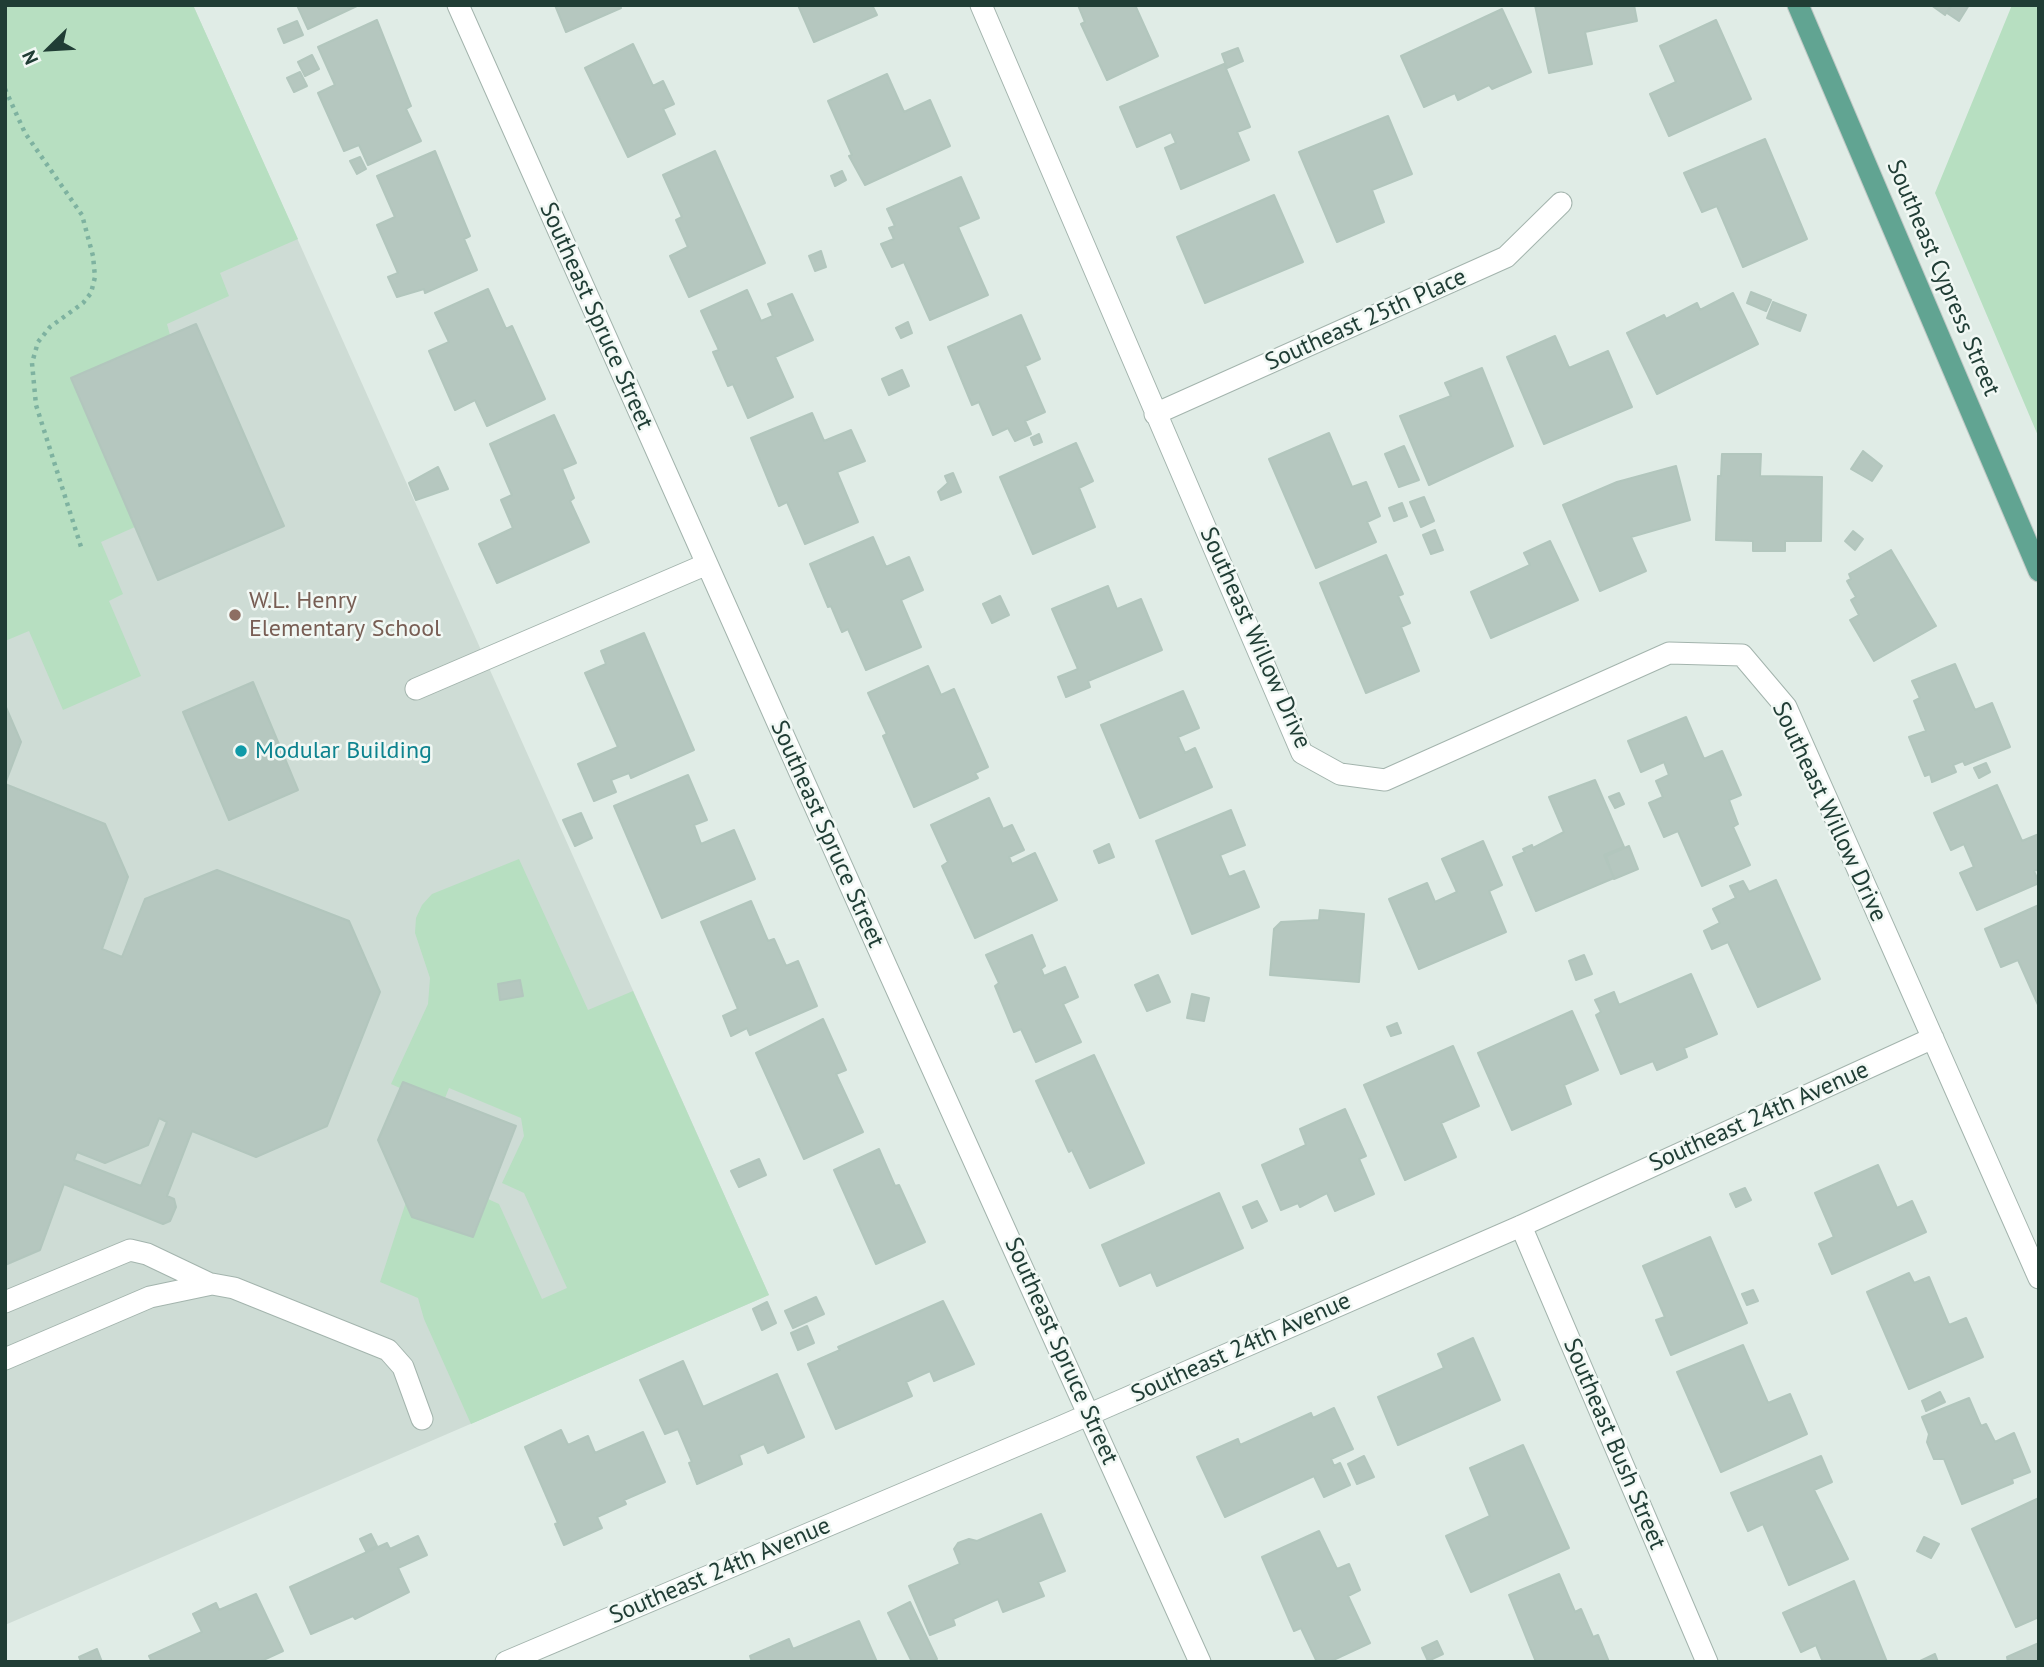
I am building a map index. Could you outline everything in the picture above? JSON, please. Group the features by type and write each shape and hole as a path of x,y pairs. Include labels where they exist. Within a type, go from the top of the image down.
{"main road":[{"name":"Southeast Cypress Street","path":"1798,5 2039,571"}],"street":[{"name":"Southeast Spruce Street","path":"458,5 1200,1662"},
{"name":"Southeast Willow Drive","path":"981,5 1302,753 1338,773 1385,780 1669,653 1742,655 1786,707 2039,1278"},
{"name":"Southeast 25th Place","path":"1155,414 1506,257 1561,203"},
{"path":"416,689 707,564"},
{"name":"Southeast 24th Avenue","path":"506,1662 1089,1414 1521,1226 1933,1038"},
{"name":"Southeast Bush Street","path":"1521,1226 1707,1662"},
{"path":"5,1302 130,1251 147,1254 212,1284 234,1288 388,1350 403,1367 422,1419"},
{"path":"5,1359 150,1297 212,1284"}],"path":[{"path":"5,89 25,133 82,215 93,256 95,277 91,293 83,303 50,327 38,342 32,363 36,405 82,550"}],"shaded area":[{"name":"W.L. Henry Elementary School","path":"5,5 193,5 769,1295 5,1625"}],"green space":[{"path":"5,5 193,5 298,239 220,273 229,296 167,324 170,335 135,527 101,542 123,594 109,601 141,676 63,710 29,631 5,641"},
{"path":"2012,5 2039,5 2039,438 1935,193"},
{"path":"519,859 588,1010 633,991 769,1295 471,1424 424,1319 418,1298 380,1282 406,1202 412,1217 472,1237 488,1199 499,1204 542,1299 567,1288 524,1193 502,1183 524,1136 521,1118 449,1088 445,1098 403,1082 400,1088 391,1084 428,1004 430,978 415,933 416,918 422,905 432,894"}],"building":[{"path":"297,5 359,5 308,29"},
{"path":"555,5 620,5 621,8 566,32"},
{"path":"798,5 872,5 877,15 814,42"},
{"path":"1078,5 1135,5 1158,56 1107,80 1081,24 1085,22"},
{"path":"1535,5 1634,5 1637,21 1585,32 1592,64 1549,73"},
{"path":"1931,5 1951,5 1945,15"},
{"path":"1952,5 1969,5 1959,21 1947,13"},
{"path":"1502,9 1531,72 1492,89 1489,85 1458,100 1455,93 1424,107 1401,56"},
{"path":"377,20 411,106 406,109 421,141 368,165 359,145 344,151 318,93 335,85 318,47"},
{"path":"1716,20 1751,99 1669,136 1650,94 1676,82 1660,46"},
{"path":"297,21 303,35 284,43 278,29"},
{"path":"633,44 653,86 663,81 674,104 663,109 675,134 628,157 585,68"},
{"path":"1238,48 1243,61 1227,68 1222,54"},
{"path":"312,55 319,69 305,76 298,62"},
{"path":"1224,64 1250,127 1237,132 1249,160 1181,189 1165,148 1176,143 1171,132 1137,147 1120,107"},
{"path":"300,72 307,86 294,92 287,78"},
{"path":"887,74 904,112 930,100 950,146 865,185 849,156 852,155 828,101"},
{"path":"1388,116 1412,174 1372,190 1384,222 1337,242 1299,152"},
{"path":"1765,139 1807,239 1743,267 1717,206 1702,212 1684,173"},
{"path":"435,151 470,236 464,239 477,270 425,293 424,289 397,297 388,277 398,273 377,225 395,217 377,176"},
{"path":"715,151 765,263 689,297 670,256 688,247 676,220 682,217 663,175"},
{"path":"360,157 366,169 357,174 350,161"},
{"path":"842,171 846,180 835,186 831,176"},
{"path":"961,177 979,218 958,227 988,295 930,320 904,262 892,267 881,244 894,239 889,228 895,226 887,209"},
{"path":"1274,195 1303,262 1205,303 1177,237"},
{"path":"821,251 826,267 815,271 809,256"},
{"path":"488,289 506,329 512,326 545,399 487,426 475,400 455,410 429,351 449,342 435,313"},
{"path":"747,290 761,321 773,316 768,304 792,294 813,340 775,357 793,397 748,418 733,384 728,386 713,352 719,350 701,311"},
{"path":"1751,292 1771,300 1766,311 1747,303"},
{"path":"1733,293 1758,344 1657,394 1627,333 1664,315 1666,319 1697,303 1700,310"},
{"path":"1773,302 1806,315 1800,331 1767,318"},
{"path":"1021,315 1040,359 1025,366 1045,412 1025,421 1031,434 1015,441 1008,428 993,435 979,402 972,405 948,347"},
{"path":"908,322 912,333 901,338 896,328"},
{"path":"196,324 284,526 158,580 71,378"},
{"path":"1555,336 1569,368 1608,351 1632,407 1544,444 1507,357"},
{"path":"1482,368 1513,446 1429,485 1400,416 1451,396 1445,383"},
{"path":"902,370 909,386 889,395 882,379"},
{"path":"812,413 824,441 851,430 865,461 837,472 858,522 805,544 787,502 779,506 751,438"},
{"path":"554,415 576,463 562,469 574,498 570,501 589,542 497,583 479,544 513,528 501,500 512,495 490,444"},
{"path":"1329,433 1352,487 1366,482 1380,516 1367,522 1376,542 1316,568 1269,459"},
{"path":"1039,434 1042,442 1034,445 1031,438"},
{"path":"1076,443 1093,481 1079,488 1095,527 1033,554 1000,477"},
{"path":"1404,446 1419,480 1399,487 1385,454"},
{"path":"1863,451 1882,466 1872,481 1851,469"},
{"path":"1722,454 1761,454 1760,476 1822,477 1821,541 1785,541 1785,551 1753,551 1753,541 1716,540 1718,476 1721,476"},
{"path":"1676,466 1690,520 1631,537 1646,571 1600,591 1563,505 1617,482"},
{"path":"438,467 448,489 416,500 409,483"},
{"path":"953,473 961,492 941,500 938,492 948,483 945,476"},
{"path":"1424,497 1434,521 1421,527 1410,502"},
{"path":"1402,503 1407,516 1394,521 1389,508"},
{"path":"1435,530 1443,550 1431,554 1423,535"},
{"path":"1853,531 1863,539 1855,550 1845,541"},
{"path":"873,537 886,567 909,557 923,590 901,600 921,647 866,670 848,629 842,632 831,606 828,607 810,564"},
{"path":"1550,541 1578,600 1491,638 1471,592 1530,565 1524,553"},
{"path":"1891,550 1936,626 1874,661 1850,620 1859,615 1851,600 1856,597 1847,581 1851,579 1849,574"},
{"path":"1386,555 1403,594 1398,596 1410,623 1401,627 1419,671 1366,693 1320,583"},
{"path":"1108,586 1117,609 1141,599 1162,650 1088,681 1090,687 1066,697 1058,677 1078,669 1052,609"},
{"path":"1000,596 1009,615 992,623 983,604"},
{"path":"644,633 694,750 631,778 629,773 611,780 616,792 594,801 578,764 618,747 585,673 606,664 601,651"},
{"path":"1955,664 1975,710 1992,703 2010,747 1965,765 1963,761 1953,765 1956,772 1932,782 1930,774 1925,776 1909,737 1926,731 1914,701 1920,698 1912,681"},
{"path":"928,666 941,695 954,689 988,767 975,773 978,778 914,807 883,736 887,734 868,693"},
{"name":"Modular Building","path":"253,682 298,790 229,820 183,712"},
{"path":"1183,691 1199,728 1178,737 1185,753 1195,748 1212,787 1140,818 1101,725"},
{"path":"5,705 21,742 5,784"},
{"path":"1686,717 1704,759 1722,751 1741,795 1729,800 1738,824 1733,827 1750,865 1702,886 1678,831 1664,837 1649,803 1663,797 1656,781 1669,775 1664,762 1641,772 1628,741"},
{"path":"1986,763 1990,772 1979,778 1974,768"},
{"path":"688,775 707,820 694,825 701,844 734,830 755,879 662,918 614,806"},
{"path":"1595,780 1624,847 1604,855 1614,878 1536,911 1513,857 1525,852 1523,849 1532,845 1533,848 1564,832 1549,797"},
{"path":"5,784 105,824 128,877 102,949 122,957 145,899 217,870 349,921 380,992 327,1126 256,1157 192,1131 167,1196 174,1199 176,1207 170,1221 163,1224 64,1184 40,1250 5,1265","holes":["159,1118 167,1122 141,1186 74,1160 77,1152 105,1163 148,1145"]},
{"path":"1997,785 2022,841 2039,834 2039,869 2034,871 2039,883 1977,910 1960,873 1974,867 1964,844 1951,850 1934,813"},
{"path":"1619,793 1624,804 1615,808 1609,797"},
{"path":"989,798 1003,829 1012,825 1024,850 1009,857 1012,864 1035,853 1057,900 975,938 942,866 948,862 931,825"},
{"path":"1231,810 1245,845 1220,855 1229,877 1244,871 1259,907 1192,934 1156,841"},
{"path":"581,813 592,838 575,846 563,820"},
{"path":"1483,841 1502,885 1489,891 1506,932 1419,969 1389,899 1427,883 1435,902 1457,892 1442,859"},
{"path":"1109,844 1114,857 1099,863 1094,851"},
{"path":"1629,846 1638,869 1614,879 1606,856"},
{"path":"1776,880 1820,979 1758,1007 1728,942 1712,949 1704,931 1720,923 1713,909 1736,898 1730,886 1743,881 1749,892"},
{"path":"751,901 768,941 774,939 786,966 798,961 817,1006 750,1035 747,1028 731,1036 723,1016 738,1009 701,922"},
{"path":"2039,905 2039,1007 2018,960 2001,967 1985,929"},
{"path":"1320,910 1364,914 1359,982 1270,975 1274,929 1281,922 1319,920"},
{"path":"1032,935 1045,966 1041,969 1044,976 1065,967 1078,997 1063,1004 1081,1042 1036,1062 1021,1029 1014,1032 995,986 999,983 986,955"},
{"path":"1584,955 1592,974 1576,980 1569,961"},
{"path":"1691,974 1717,1034 1684,1048 1687,1057 1657,1070 1653,1061 1621,1074 1596,1015 1601,1012 1595,1000 1614,992 1619,1005"},
{"path":"1158,975 1170,1002 1147,1011 1135,985"},
{"path":"520,980 523,996 500,1000 498,984"},
{"path":"1192,994 1209,998 1204,1021 1187,1018"},
{"path":"1572,1011 1598,1070 1564,1085 1571,1104 1512,1130 1478,1053"},
{"path":"823,1019 846,1070 836,1074 863,1132 804,1159 756,1053"},
{"path":"1397,1023 1401,1033 1391,1036 1387,1027"},
{"path":"1453,1046 1479,1106 1441,1123 1456,1157 1405,1180 1364,1085"},
{"path":"1094,1055 1144,1163 1090,1188 1072,1150 1069,1152 1036,1081"},
{"path":"403,1082 516,1126 473,1237 412,1217 378,1140"},
{"path":"1345,1109 1366,1156 1359,1159 1374,1194 1335,1211 1327,1193 1300,1207 1298,1203 1281,1210 1262,1165 1306,1145 1300,1129"},
{"path":"879,1149 925,1242 876,1264 834,1170"},
{"path":"759,1159 766,1175 739,1187 731,1171"},
{"path":"1878,1165 1897,1208 1912,1201 1926,1232 1832,1274 1819,1244 1834,1237 1815,1193"},
{"path":"1745,1188 1751,1200 1736,1207 1730,1194"},
{"path":"1219,1193 1243,1248 1157,1286 1151,1272 1120,1286 1102,1245"},
{"path":"1257,1201 1267,1221 1252,1228 1243,1207"},
{"path":"1710,1237 1747,1323 1671,1355 1656,1320 1665,1317 1643,1266"},
{"path":"1909,1273 1914,1283 1929,1277 1949,1325 1966,1318 1983,1357 1909,1389 1867,1292"},
{"path":"1753,1290 1758,1301 1747,1305 1742,1294"},
{"path":"816,1297 824,1314 793,1328 785,1311"},
{"path":"943,1301 974,1364 934,1381 930,1371 906,1382 912,1396 836,1429 808,1364 840,1350 838,1347"},
{"path":"767,1302 776,1323 762,1330 753,1309"},
{"path":"807,1326 814,1343 798,1350 791,1333"},
{"path":"1473,1338 1500,1400 1398,1445 1378,1397 1444,1368 1438,1354"},
{"path":"1743,1345 1768,1403 1790,1394 1807,1434 1721,1472 1677,1372"},
{"path":"683,1361 703,1407 777,1374 804,1437 768,1453 764,1444 739,1455 742,1464 697,1484 689,1463 692,1462 678,1429 665,1434 640,1380"},
{"path":"1940,1392 1945,1402 1926,1411 1922,1401"},
{"path":"1969,1398 1981,1426 1986,1424 1995,1442 2014,1433 2030,1472 2012,1479 2013,1483 1962,1504 1944,1459 1934,1459 1922,1417"},
{"path":"1334,1408 1353,1449 1331,1459 1334,1466 1340,1463 1350,1485 1324,1497 1314,1476 1225,1517 1197,1457 1238,1439 1240,1445 1311,1413 1313,1418"},
{"path":"561,1430 568,1445 588,1436 595,1453 643,1432 665,1482 624,1500 626,1504 597,1517 602,1528 564,1545 555,1524 558,1523 525,1447"},
{"path":"1523,1445 1569,1548 1471,1592 1446,1536 1490,1516 1470,1468"},
{"path":"1364,1456 1374,1477 1357,1484 1348,1464"},
{"path":"1821,1456 1832,1482 1814,1490 1848,1559 1789,1585 1763,1524 1748,1531 1731,1493"},
{"path":"2039,1498 2039,1617 2016,1627 1972,1529"},
{"path":"1041,1514 1065,1571 1038,1582 1044,1596 1003,1612 998,1599 953,1619 955,1625 930,1635 909,1586 960,1564 954,1549 958,1543 969,1539 977,1541"},
{"path":"1319,1531 1337,1569 1349,1564 1360,1590 1348,1596 1370,1643 1329,1662 1317,1662 1301,1628 1294,1631 1262,1557"},
{"path":"371,1534 377,1546 366,1551 360,1539"},
{"path":"418,1536 427,1555 398,1568 409,1592 355,1619 353,1616 311,1634 290,1587 387,1543 390,1549"},
{"path":"1924,1537 1939,1544 1931,1558 1917,1551"},
{"path":"1559,1574 1575,1612 1581,1609 1593,1637 1598,1635 1609,1662 1536,1662 1509,1595"},
{"path":"1854,1581 1887,1662 1823,1662 1816,1645 1801,1652 1783,1613"},
{"path":"256,1594 283,1651 259,1662 152,1662 149,1656 202,1632 193,1614 216,1603 219,1610"},
{"path":"910,1602 937,1659 931,1662 912,1662 888,1613"},
{"path":"859,1621 877,1662 752,1662 750,1656 789,1639 793,1649"},
{"path":"1437,1641 1443,1654 1428,1661 1422,1648"},
{"path":"2039,1643 2039,1662 2008,1662 2007,1657"},
{"path":"97,1649 102,1662 81,1662 79,1657"},
{"path":"1935,1654 1938,1662 1918,1662"}],"place":[{"name":"W.L. Henry Elementary School","path":"235,615"},
{"name":"Modular Building","path":"241,751"}]}
